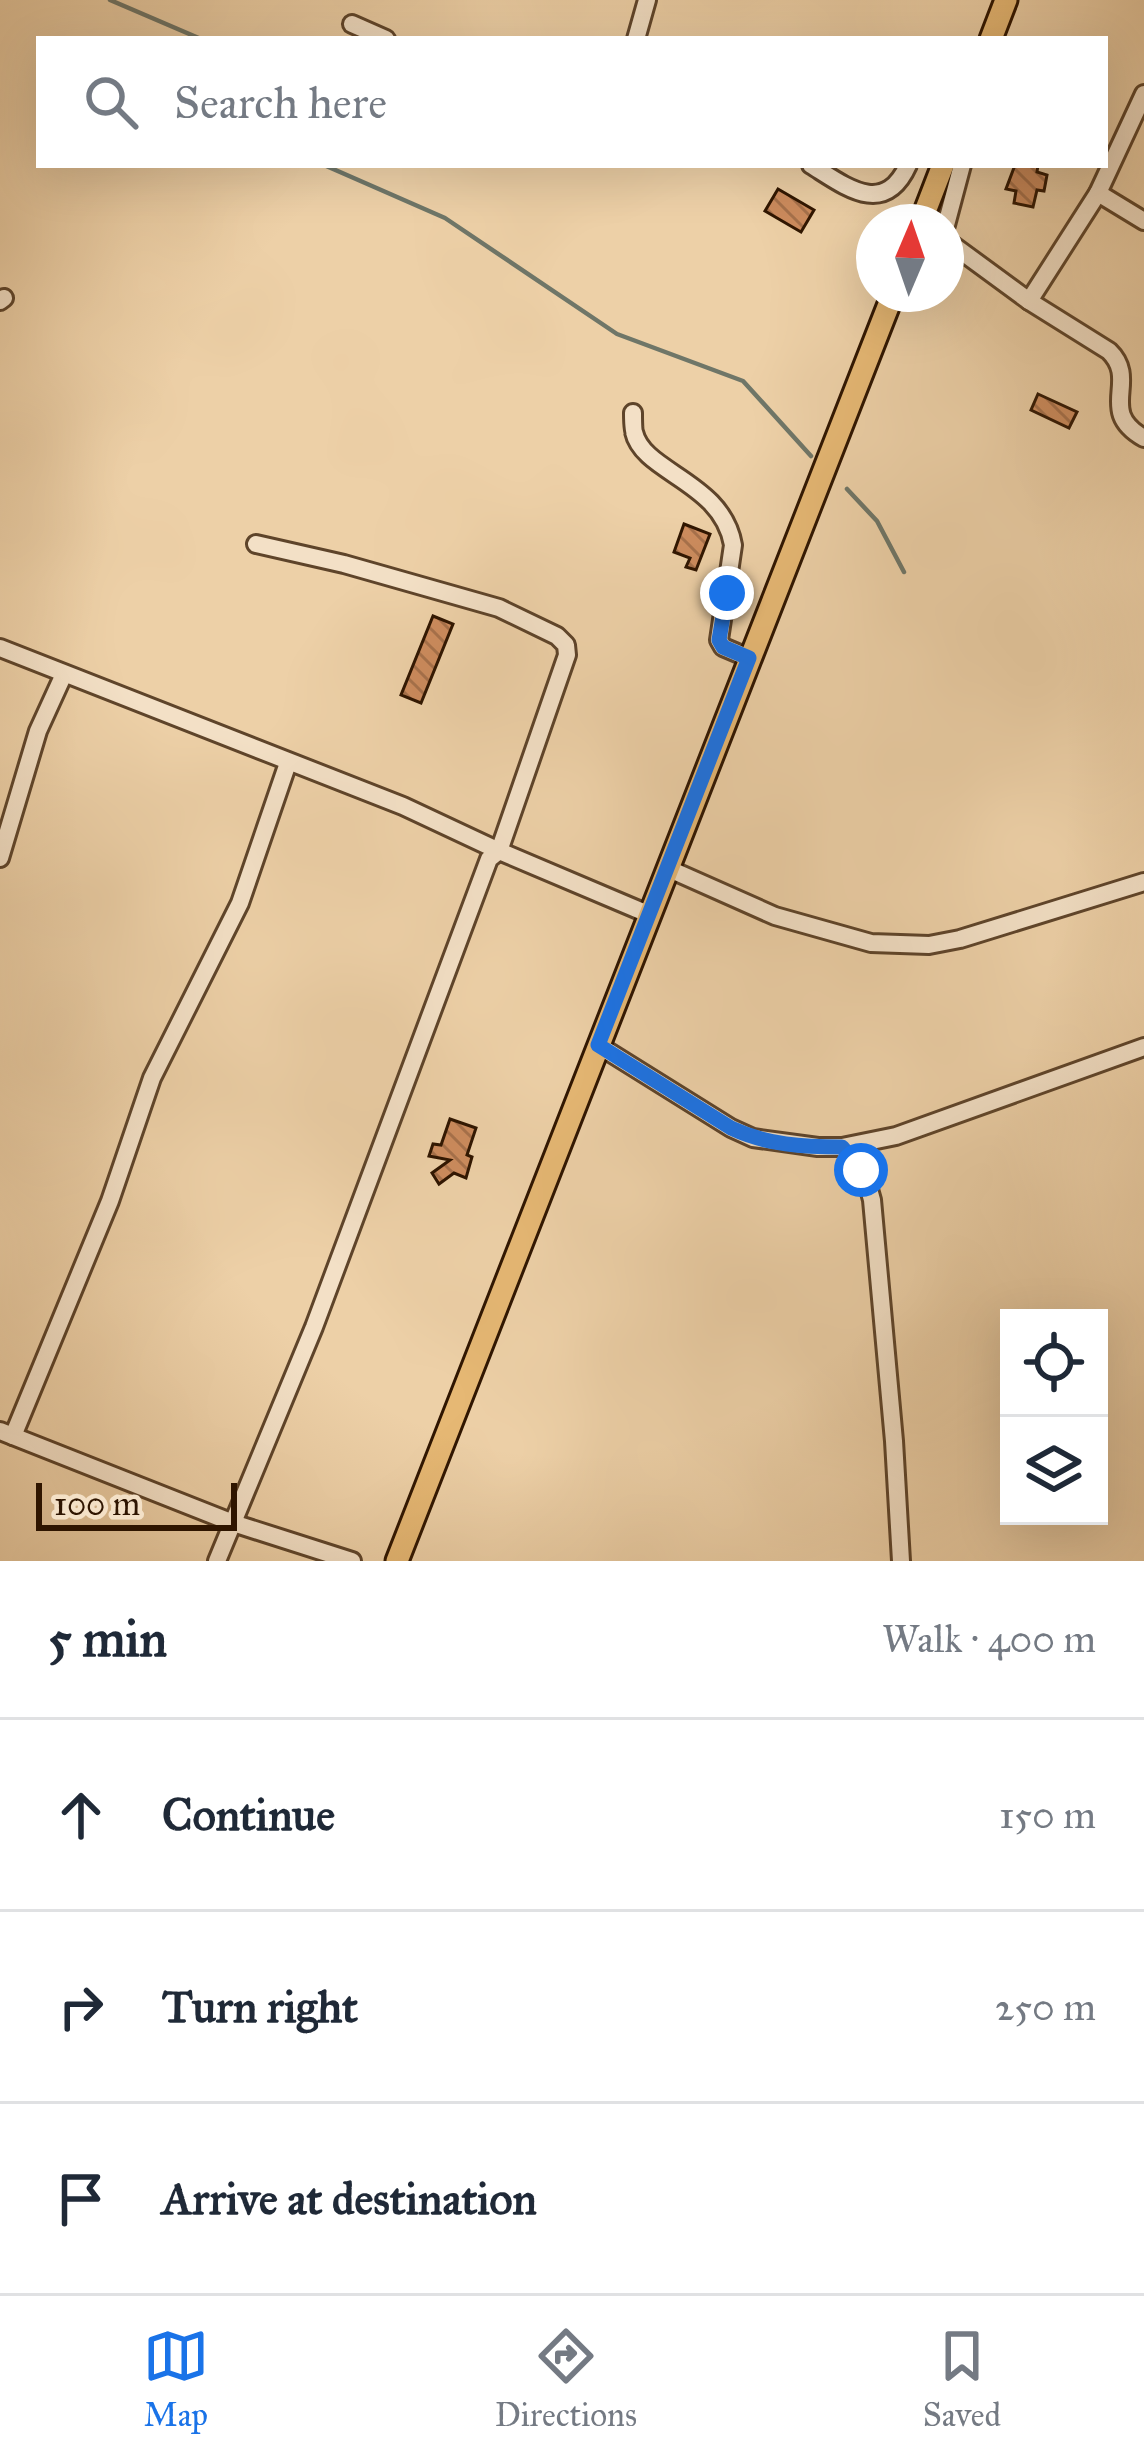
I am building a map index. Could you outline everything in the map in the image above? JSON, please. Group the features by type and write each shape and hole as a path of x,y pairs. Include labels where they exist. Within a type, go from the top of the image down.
{"main road":[{"path":"992,36 1006,0"},
{"path":"928,204 942,168"},
{"path":"397,1561 885,312"}],"street":[{"path":"637,36 647,0"},
{"path":"352,24 379,36"},
{"path":"1030,302 1098,193 1144,94"},
{"path":"816,168 864,195 890,188 907,168"},
{"path":"952,204 961,168"},
{"path":"1098,193 1144,221"},
{"path":"964,253 1119,361 1120,412 1125,426 1144,438"},
{"path":"633,412 638,442 658,463 698,488 730,530 733,545 719,640 723,647 749,658"},
{"path":"217,1561 314,1327 488,860 499,851 567,655 566,645 539,625 499,608 256,544"},
{"path":"0,648 403,806 648,914"},
{"path":"0,857 38,731 64,674"},
{"path":"288,763 240,903 152,1078 110,1202 6,1434 232,1523 352,1561"},
{"path":"667,868 775,916 894,946 960,939 1144,882"},
{"path":"598,1045 753,1138 842,1147 896,1136 1144,1047"},
{"path":"842,1147 861,1170 872,1200 901,1561"}],"building":[{"path":"1014,168 1038,168 1047,175 1044,191 1037,190 1033,207 1014,203 1016,191 1006,189"},
{"path":"778,189 814,210 801,232 765,211"},
{"path":"1038,394 1077,412 1069,428 1031,410"},
{"path":"684,524 710,534 696,570 686,567 690,558 674,552"},
{"path":"433,616 453,624 421,703 401,695"},
{"path":"450,1119 476,1128 467,1155 472,1157 466,1178 454,1173 439,1184 432,1173 450,1160 429,1156 433,1144 441,1145"}],"waterway":[{"path":"110,0 194,36"},
{"path":"331,168 445,218 617,334 743,381 811,456"},
{"path":"847,489 877,521 904,572"}],"route":[{"path":"727,593 719,640 723,647 749,658 598,1045 731,1128 779,1144 842,1147 861,1170"}]}
